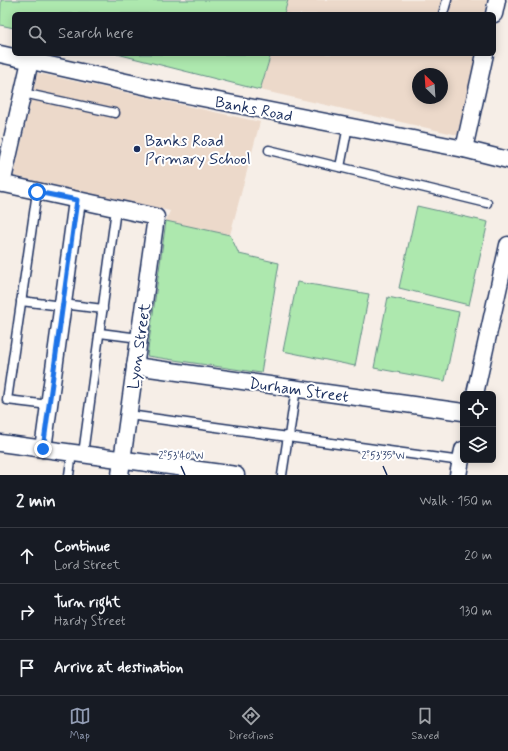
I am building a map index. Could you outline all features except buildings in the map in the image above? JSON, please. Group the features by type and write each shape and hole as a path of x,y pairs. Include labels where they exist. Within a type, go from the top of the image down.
{"street":[{"path":"494,12 497,0"},
{"name":"Banks Road","path":"0,54 162,90 348,126 508,160"},
{"path":"464,150 485,56"},
{"path":"30,61 1,184 116,209"},
{"path":"43,449 77,200"},
{"name":"Lyon Street","path":"116,209 156,217 122,467"},
{"path":"476,391 507,252"},
{"name":"Durham Street","path":"135,366 460,412"},
{"path":"0,443 77,453 122,467 236,475"}],"lane":[{"path":"444,12 447,0"},
{"path":"23,93 115,113"},
{"path":"340,166 348,126"},
{"path":"269,150 340,166 487,203"},
{"path":"37,192 7,400 49,405"},
{"path":"69,475 77,453 100,333 116,209"},
{"path":"21,301 103,309"},
{"path":"100,333 139,338"},
{"path":"282,475 296,388"},
{"path":"129,415 288,436 460,462"}],"shaded area":[{"path":"288,0 487,0 484,12 285,12"},
{"path":"270,56 476,56 458,135 260,90"},
{"name":"Banks Road Primary School","path":"37,73 260,122 230,235 166,221 170,211 14,176"}],"green space":[{"path":"1,0 288,0 285,12 12,12 12,28 0,25"},
{"path":"125,56 270,56 260,90"},
{"path":"417,206 488,222 469,305 399,288"},
{"path":"166,221 230,235 239,254 279,263 261,373 147,356"},
{"path":"297,282 369,294 355,366 283,351"},
{"path":"388,297 459,312 445,381 374,368"}],"place":[{"name":"Banks Road Primary School","path":"137,149"}],"route":[{"path":"37,192 77,200 43,449"}]}
